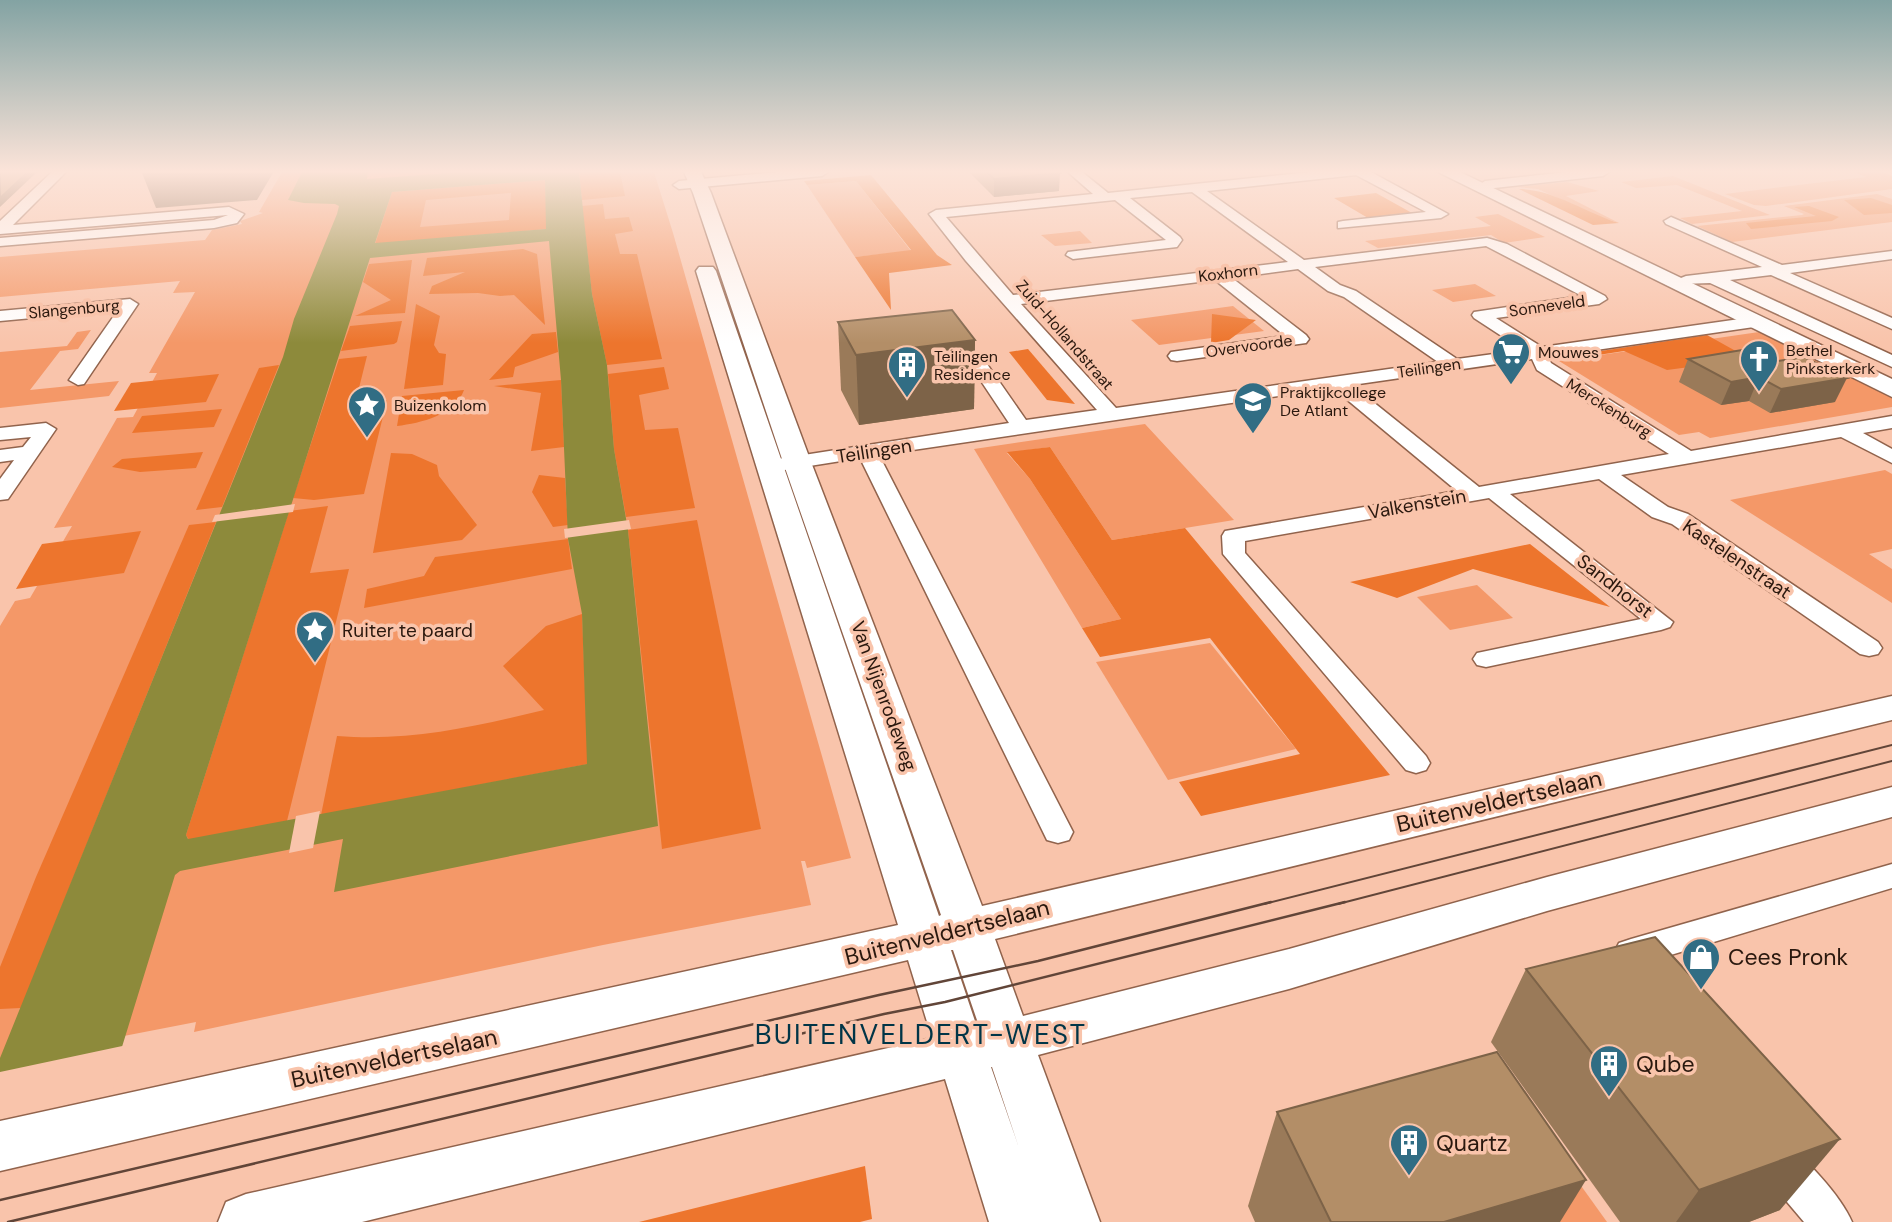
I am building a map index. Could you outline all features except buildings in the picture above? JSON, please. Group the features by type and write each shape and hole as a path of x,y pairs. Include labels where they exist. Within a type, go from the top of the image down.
{"main road":[{"name":"Van Nijenrodeweg","path":"702,229 984,1047 1072,1222"},
{"path":"1570,229 1892,381"},
{"path":"1761,321 1892,389"},
{"name":"Van Nijenrodeweg","path":"783,464 945,933"},
{"name":"Buitenveldertselaan","path":"0,1146 721,986 1892,708"},
{"path":"246,1222 814,1090 984,1047 1289,969 1547,894 1892,802"},
{"name":"Van Nijenrodeweg","path":"984,1047 1017,1222"}],"street":[{"path":"0,242 154,229"},
{"name":"Zuid-Hollandstraat","path":"948,229 1112,415"},
{"path":"1073,255 1172,244 1175,240 1159,229"},
{"path":"1251,229 1334,289 1350,294 1454,365"},
{"path":"1688,229 1892,324"},
{"name":"Koxhorn","path":"1011,300 1487,242"},
{"name":"Sonneveld","path":"1487,242 1502,247 1599,299 1480,315 1538,352"},
{"path":"1680,282 1892,255"},
{"name":"Overvoorde","path":"1177,356 1300,339 1219,275"},
{"path":"1712,278 1892,362"},
{"name":"Slangenburg","path":"0,316 130,304 78,380"},
{"name":"Slangenburg","path":"0,331 120,319"},
{"name":"Teilingen","path":"783,464 1021,427 1761,321"},
{"name":"Merckenburg","path":"1538,352 1543,366 1687,457"},
{"path":"919,372 969,366 981,368 1021,427"},
{"path":"1336,382 1484,493"},
{"name":"Valkenstein","path":"1416,764 1234,554 1233,536 1892,422"},
{"path":"0,434 46,429 0,494"},
{"path":"1843,430 1892,457"},
{"path":"0,456 29,452"},
{"path":"867,452 1058,832"},
{"name":"Kastelenstraat","path":"1604,473 1660,512 1679,519 1869,648"},
{"name":"Sandhorst","path":"1484,493 1661,622 1486,659"},
{"path":"1632,991 1606,961 1892,876"},
{"path":"1754,1134 1831,1222"}],"shaded area":[{"path":"331,229 380,229 375,243 546,229 585,229 592,294 607,365 614,449 628,530 658,826 334,892 343,839 180,871 175,875 68,1222 0,1222 0,1058 283,357 294,319","holes":["549,241 561,380 568,539 582,614 587,764 188,839 186,835 370,258"]},
{"path":"380,229 547,229 375,244"},
{"path":"585,229 632,229 615,234 620,254 637,254 662,359 607,365 592,294"},
{"path":"672,229 851,858 807,868 805,861 801,861 811,905 603,945 194,1032 196,1022 0,1060 0,626 15,601 30,598 72,526 54,528 117,418 133,417 157,373 149,373 195,292 173,293 180,281 0,297 0,257 205,240 212,230"},
{"path":"836,229 894,229 911,251 855,257"},
{"path":"894,229 916,229 937,255 952,265 889,273 891,310 855,257 911,250"},
{"path":"1466,229 1529,229 1545,237 1504,243 1491,235 1378,248 1365,241"},
{"path":"1704,229 1836,229 1732,242"},
{"path":"1080,231 1092,243 1055,246 1041,235"},
{"path":"523,249 537,254 545,325 514,295 429,294 432,286 465,272 423,276 427,258"},
{"path":"412,260 405,313 355,316 391,300 363,282 369,264"},
{"path":"1475,284 1496,296 1453,302 1432,290"},
{"path":"416,304 440,316 434,345 439,353 446,354 443,385 404,389"},
{"path":"1233,306 1264,331 1159,345 1131,320"},
{"path":"1212,314 1256,320 1229,340 1211,343"},
{"path":"402,321 397,342 394,344 341,351 350,326"},
{"path":"91,330 78,349 60,351 30,390 119,381 109,396 0,408 0,352 67,346 77,332"},
{"path":"1766,331 1892,393 1892,407 1710,438 1699,432 1679,435 1559,361"},
{"path":"556,332 558,352 515,367 513,377 489,380 532,334"},
{"path":"1707,335 1750,359 1667,370 1624,351 1566,360 1561,357"},
{"path":"1028,349 1075,404 1047,400 1009,352"},
{"path":"367,356 355,404 387,400 364,494 314,500 293,498 339,359"},
{"path":"279,365 222,507 196,510 259,368"},
{"path":"664,367 669,389 639,395 645,430 678,428 695,508 626,517 614,449 608,374"},
{"path":"219,374 206,402 114,411 131,383"},
{"path":"561,380 564,447 531,451 541,393 494,386"},
{"path":"464,390 460,399 445,412 416,423 397,426 402,396"},
{"path":"222,409 214,427 132,433 142,416"},
{"path":"1145,424 1234,520 1112,540 1050,447 1007,453 1030,479 1121,619 1082,628 974,449"},
{"path":"1050,447 1112,540 1185,528 1390,775 1201,816 1179,782 1300,754 1210,638 1100,657 1082,628 1121,619 1030,479 1007,452"},
{"path":"203,452 196,468 140,472 112,467 122,459"},
{"path":"391,453 412,454 437,465 439,476 477,525 462,540 373,553"},
{"path":"1885,470 1892,474 1892,549 1869,554 1892,569 1892,603 1730,500"},
{"path":"539,475 565,478 568,525 553,527 532,492"},
{"path":"328,506 310,573 349,569 287,821 189,840 186,835 289,511"},
{"path":"697,520 761,829 662,849 628,530"},
{"path":"216,522 21,1008 0,1009 0,967 36,877 189,525"},
{"path":"141,531 124,573 16,589 42,544"},
{"path":"568,539 572,569 364,608 367,589 424,576 435,557"},
{"path":"1530,544 1610,607 1473,569 1397,598 1350,582"},
{"path":"1477,585 1513,618 1450,630 1417,597"},
{"path":"582,614 588,764 321,815 337,736 390,737 441,732 544,710 503,666 546,626"},
{"path":"1210,643 1296,749 1168,780 1096,662"},
{"path":"865,1166 872,1219 860,1222 639,1222"},
{"path":"1569,1169 1607,1222 1558,1222"}],"pier":[{"path":"295,504 293,512 212,522 215,515"},
{"path":"629,520 631,529 565,538 564,529"},
{"path":"320,811 313,848 289,853 296,816"},
{"path":"127,1045 72,1222 0,1222 0,1072"}],"tram line":[{"path":"1264,904 1892,745"},
{"path":"1338,904 1892,761"},
{"path":"0,1200 879,995 1038,961 1271,902"},
{"path":"8,1222 884,1014 945,1002 1345,902"}],"place":[{"name":"Mouwes","path":"1511,386"},
{"name":"Bethel Pinksterkerk","path":"1759,393"},
{"name":"Teilingen Residence","path":"907,399"},
{"name":"Praktijkcollege De Atlant","path":"1253,435"},
{"name":"Buizenkolom","path":"367,439"},
{"name":"Ruiter te paard","path":"315,664"},
{"name":"Cees Pronk","path":"1701,991"},
{"name":"Qube","path":"1609,1098"},
{"name":"Quartz","path":"1409,1177"}],"district":[{"name":"BUITENVELDERT-WEST","path":"921,1034"}]}
